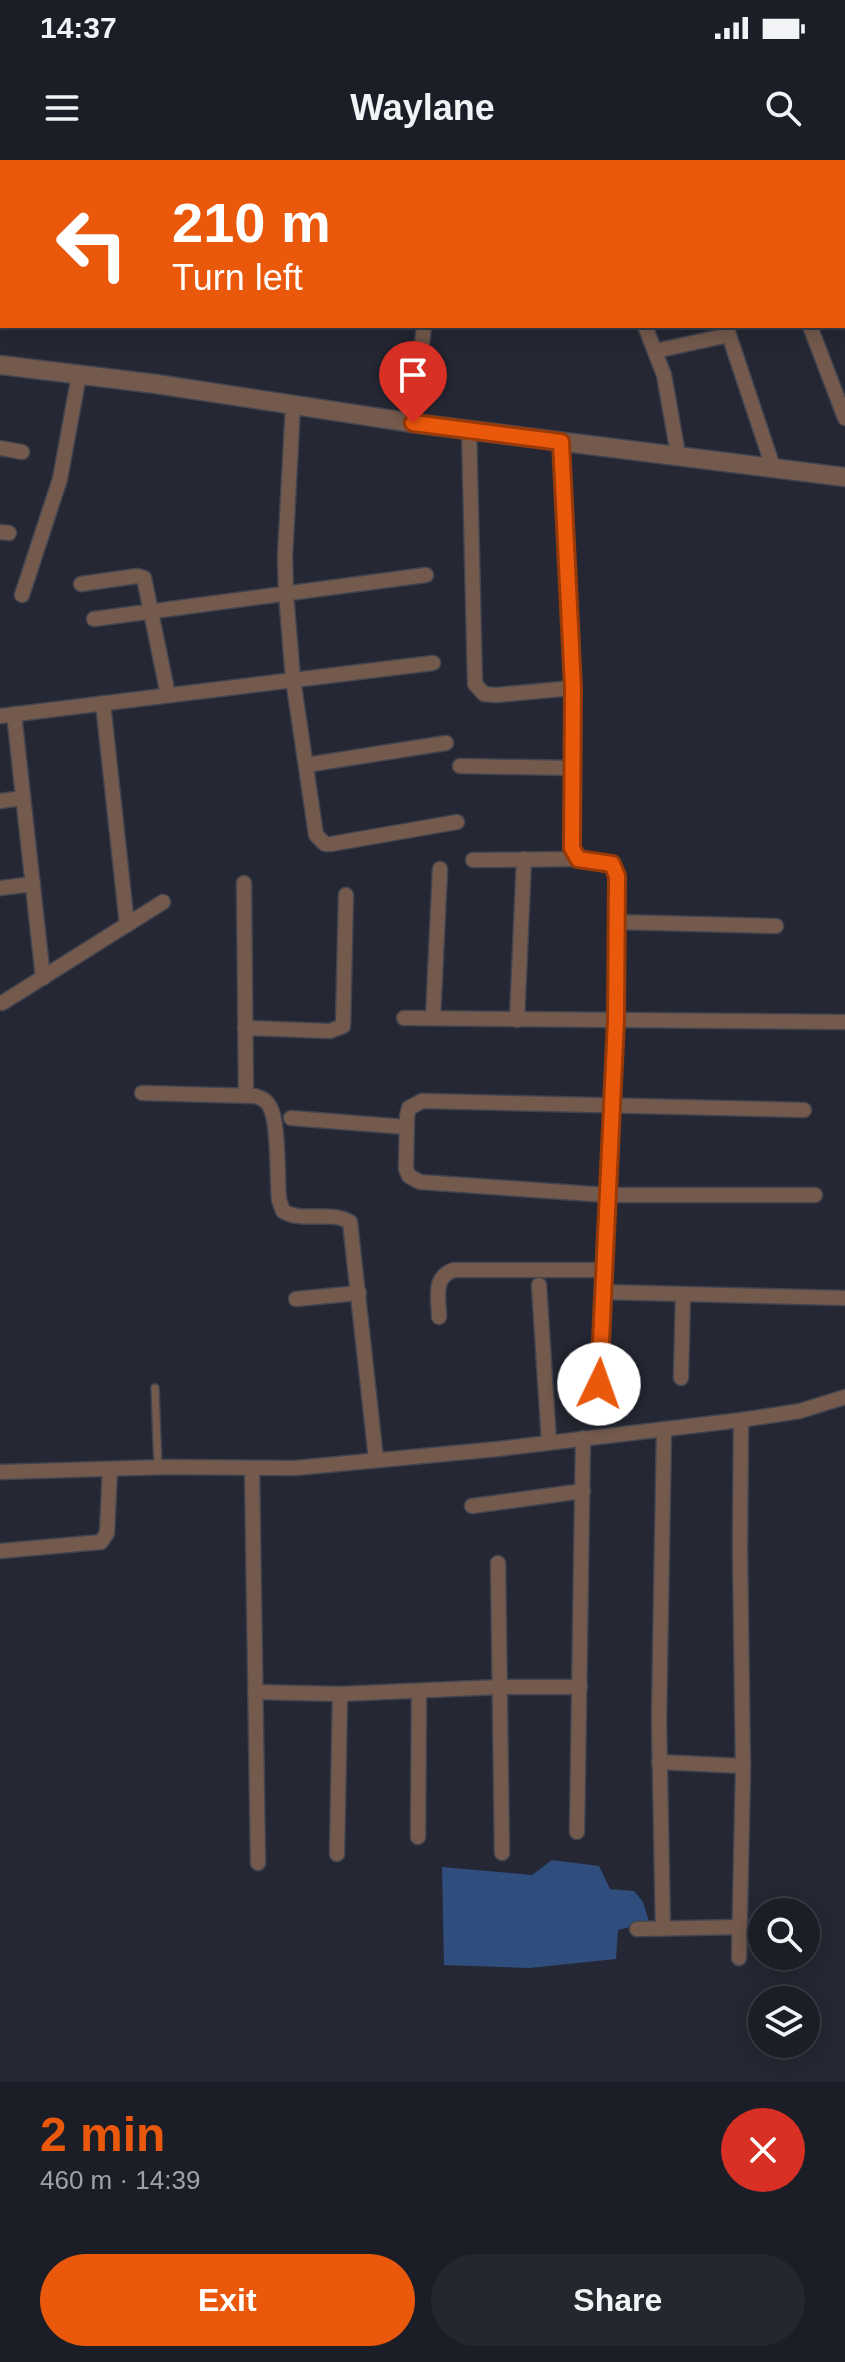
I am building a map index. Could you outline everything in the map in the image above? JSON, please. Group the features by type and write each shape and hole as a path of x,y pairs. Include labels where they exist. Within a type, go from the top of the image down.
{"street":[{"path":"413,423 424,328"},
{"path":"646,328 664,375 678,454"},
{"path":"811,328 845,418"},
{"path":"655,351 727,331 773,467"},
{"path":"0,365 413,423 845,477"},
{"path":"22,595 60,479 79,375"},
{"path":"293,405 285,556 286,594 293,679 314,827 320,841 325,844 457,822"},
{"path":"469,429 475,684 484,694 496,695 573,688"},
{"path":"561,442 573,688 572,848 578,859"},
{"path":"0,448 22,452"},
{"path":"94,619 426,575"},
{"path":"81,584 141,576 147,582 168,695"},
{"path":"43,978 23,798 7,715 433,663"},
{"path":"103,703 127,925"},
{"path":"306,765 446,743"},
{"path":"460,766 572,768"},
{"path":"0,801 23,798"},
{"path":"517,1020 524,859"},
{"path":"473,860 578,859 605,861 615,869 616,1020 599,1384"},
{"path":"433,1018 440,869"},
{"path":"244,883 246,1096"},
{"path":"0,888 33,884"},
{"path":"245,1028 330,1031 343,1026 346,895"},
{"path":"2,1003 163,902"},
{"path":"616,922 776,926"},
{"path":"404,1018 845,1022"},
{"path":"142,1093 263,1098 272,1111 279,1200 283,1211 292,1215 340,1217 350,1222 376,1459"},
{"path":"804,1110 422,1101 409,1108 406,1169 409,1176 420,1182 607,1195 815,1195"},
{"path":"291,1118 406,1127"},
{"path":"439,1317 439,1280 454,1270 604,1270"},
{"path":"539,1285 549,1442"},
{"path":"603,1292 845,1298"},
{"path":"296,1299 359,1293"},
{"path":"681,1378 683,1294"},
{"path":"0,1472 158,1467 295,1468 741,1420 800,1411 845,1397"},
{"path":"739,1958 743,1766 741,1420"},
{"path":"663,1929 659,1762 664,1429"},
{"path":"577,1832 583,1438"},
{"path":"252,1468 258,1863"},
{"path":"0,1551 101,1542 107,1533 110,1469"},
{"path":"472,1506 583,1491"},
{"path":"498,1563 502,1853"},
{"path":"255,1692 340,1694 580,1687"},
{"path":"418,1837 419,1691"},
{"path":"337,1854 340,1694"},
{"path":"659,1762 743,1766"},
{"path":"637,1929 740,1927"}],"lane":[{"path":"155,1388 158,1467"}],"water":[{"path":"552,1860 599,1866 610,1889 634,1891 643,1902 649,1922 618,1930 616,1959 529,1968 444,1965 442,1867 532,1875"}],"route":[{"path":"413,423 561,442 573,688 572,848 578,859 612,864 617,876 616,1020 599,1384"}]}
